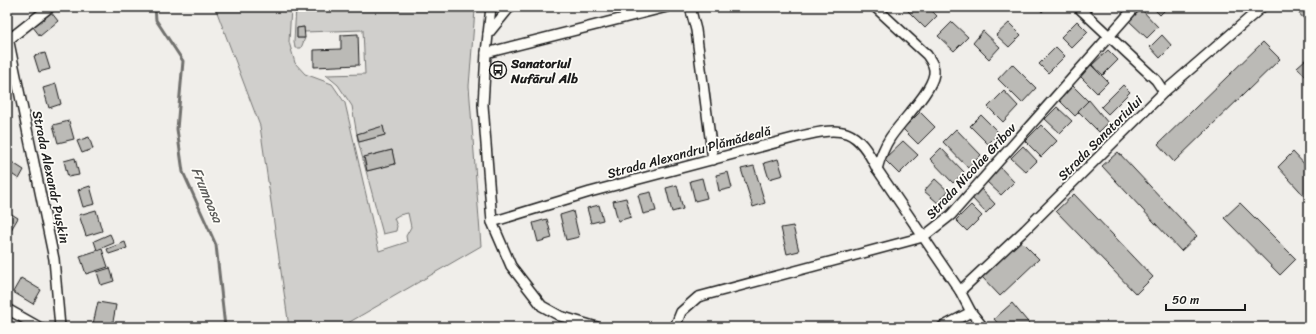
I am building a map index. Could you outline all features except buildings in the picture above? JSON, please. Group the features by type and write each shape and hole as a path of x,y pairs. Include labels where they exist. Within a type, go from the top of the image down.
{"street":[{"path":"8,38 50,7"},
{"path":"491,7 486,53 483,105 492,222 511,266 542,306 560,316 597,327"},
{"path":"488,34 510,7"},
{"path":"486,53 667,7"},
{"path":"690,7 696,30 713,160"},
{"path":"875,7 927,55 932,62 934,70 931,83 891,137 881,154 877,169"},
{"path":"1078,7 1109,38 1156,80 1164,92"},
{"name":"Strada Nicolae Gribov","path":"675,327 681,312 698,297 923,237 951,215 1135,7"},
{"name":"Strada Sanatoriului","path":"960,291 1025,230 1164,92 1258,8"},
{"name":"Strada Alexandr Pușkin","path":"8,38 54,259 60,327"},
{"name":"Strada Alexandru Plămădeală","path":"492,222 590,192 826,130 845,131 858,139 870,154 877,169 960,291 971,312 983,327"},
{"path":"7,309 38,327"},
{"path":"942,327 971,312"}],"shaded area":[{"path":"215,7 291,7 289,42 295,63 305,74 332,84 345,103 379,251 407,242 406,236 411,227 408,213 394,218 397,226 396,231 383,234 358,141 352,106 338,85 326,75 365,74 363,30 304,32 304,27 297,28 297,38 305,38 301,48 295,48 296,7 479,7 475,10 469,86 481,246 341,327 289,327 260,126","holes":["383,127 385,135 359,142 357,134","392,150 395,164 367,171 364,157"]}],"waterway":[{"name":"Frumoasa","path":"155,7 156,20 183,61 177,129 183,172 216,245 225,327"}],"place":[{"name":"Sanatoriul Nufărul Alb","path":"498,70"}]}
